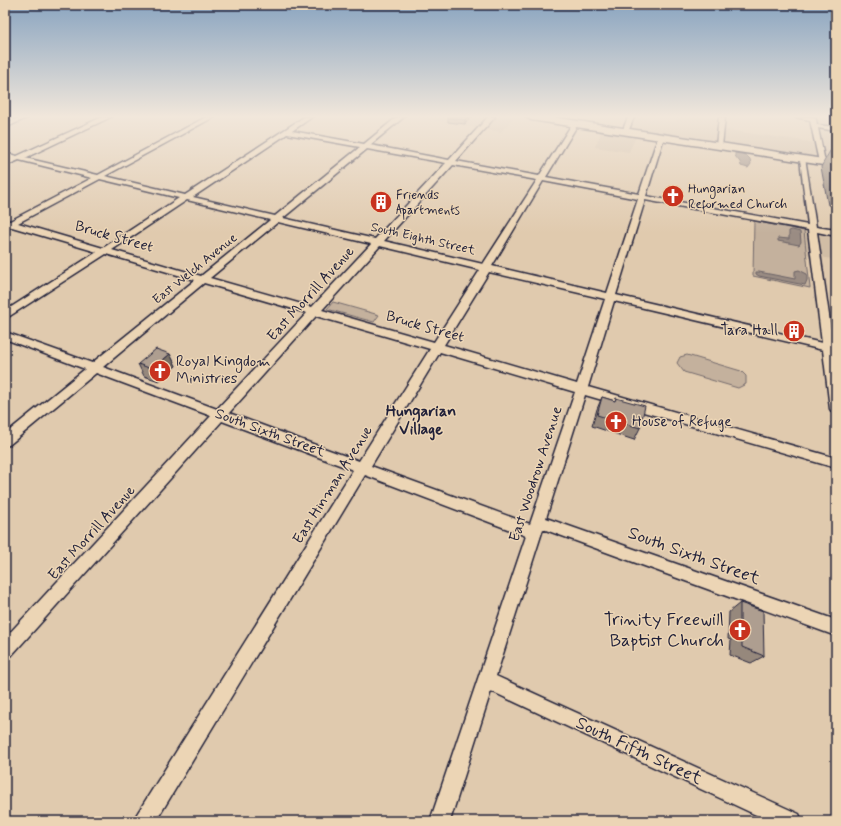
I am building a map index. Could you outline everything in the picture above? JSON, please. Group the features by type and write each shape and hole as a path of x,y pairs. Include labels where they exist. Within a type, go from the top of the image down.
{"main road":[{"path":"781,156 836,164"}],"street":[{"name":"South Eighth Street","path":"8,156 818,346 832,346"},
{"path":"5,164 24,156"},
{"path":"7,225 140,156"},
{"path":"5,316 251,156"},
{"name":"East Welch Avenue","path":"5,441 353,156"},
{"path":"416,156 836,233"},
{"name":"East Morrill Avenue","path":"5,650 457,156"},
{"name":"East Hinman Avenue","path":"144,821 556,156"},
{"name":"East Woodrow Avenue","path":"440,821 581,389 655,156"},
{"path":"821,156 822,162"},
{"path":"803,159 812,228 832,346 836,409"},
{"name":"Bruck Street","path":"7,225 203,279 836,462"},
{"name":"South Sixth Street","path":"5,335 363,467 836,628"},
{"name":"South Fifth Street","path":"486,680 792,821"}],"shaded area":[{"path":"735,156 747,156 750,159 751,164 748,168 741,166 740,162"},
{"path":"780,156 836,156 836,164"},
{"path":"754,221 804,231 810,288 753,276"},
{"path":"809,228 836,233 836,260 806,254 804,231"},
{"path":"792,230 800,232 801,242 799,245 778,241 778,238 789,239 789,231"},
{"path":"799,270 807,274 805,285 759,276 756,274 756,272 759,272 795,279 795,271"},
{"path":"333,302 379,315 374,322 327,309"},
{"path":"687,355 741,371 746,376 746,384 738,388 684,372 677,363 680,357"}],"building":[{"path":"831,156 836,156 836,177"},
{"path":"156,349 170,354 152,369 138,364"},
{"path":"602,397 615,401 616,398 645,406 640,428 597,415"},
{"path":"740,603 763,611 764,656 742,647 742,632 740,631"}],"place":[{"name":"Hungarian Reformed Church","path":"673,196"},
{"name":"Friends Apartments","path":"381,202"},
{"name":"Tara Hall","path":"794,331"},
{"name":"Royal Kingdom Ministries","path":"160,371"},
{"name":"House of Refuge","path":"616,422"},
{"name":"Trinity Freewill Baptist Church","path":"740,630"}],"district":[{"name":"Hungarian Village","path":"421,420"}]}
